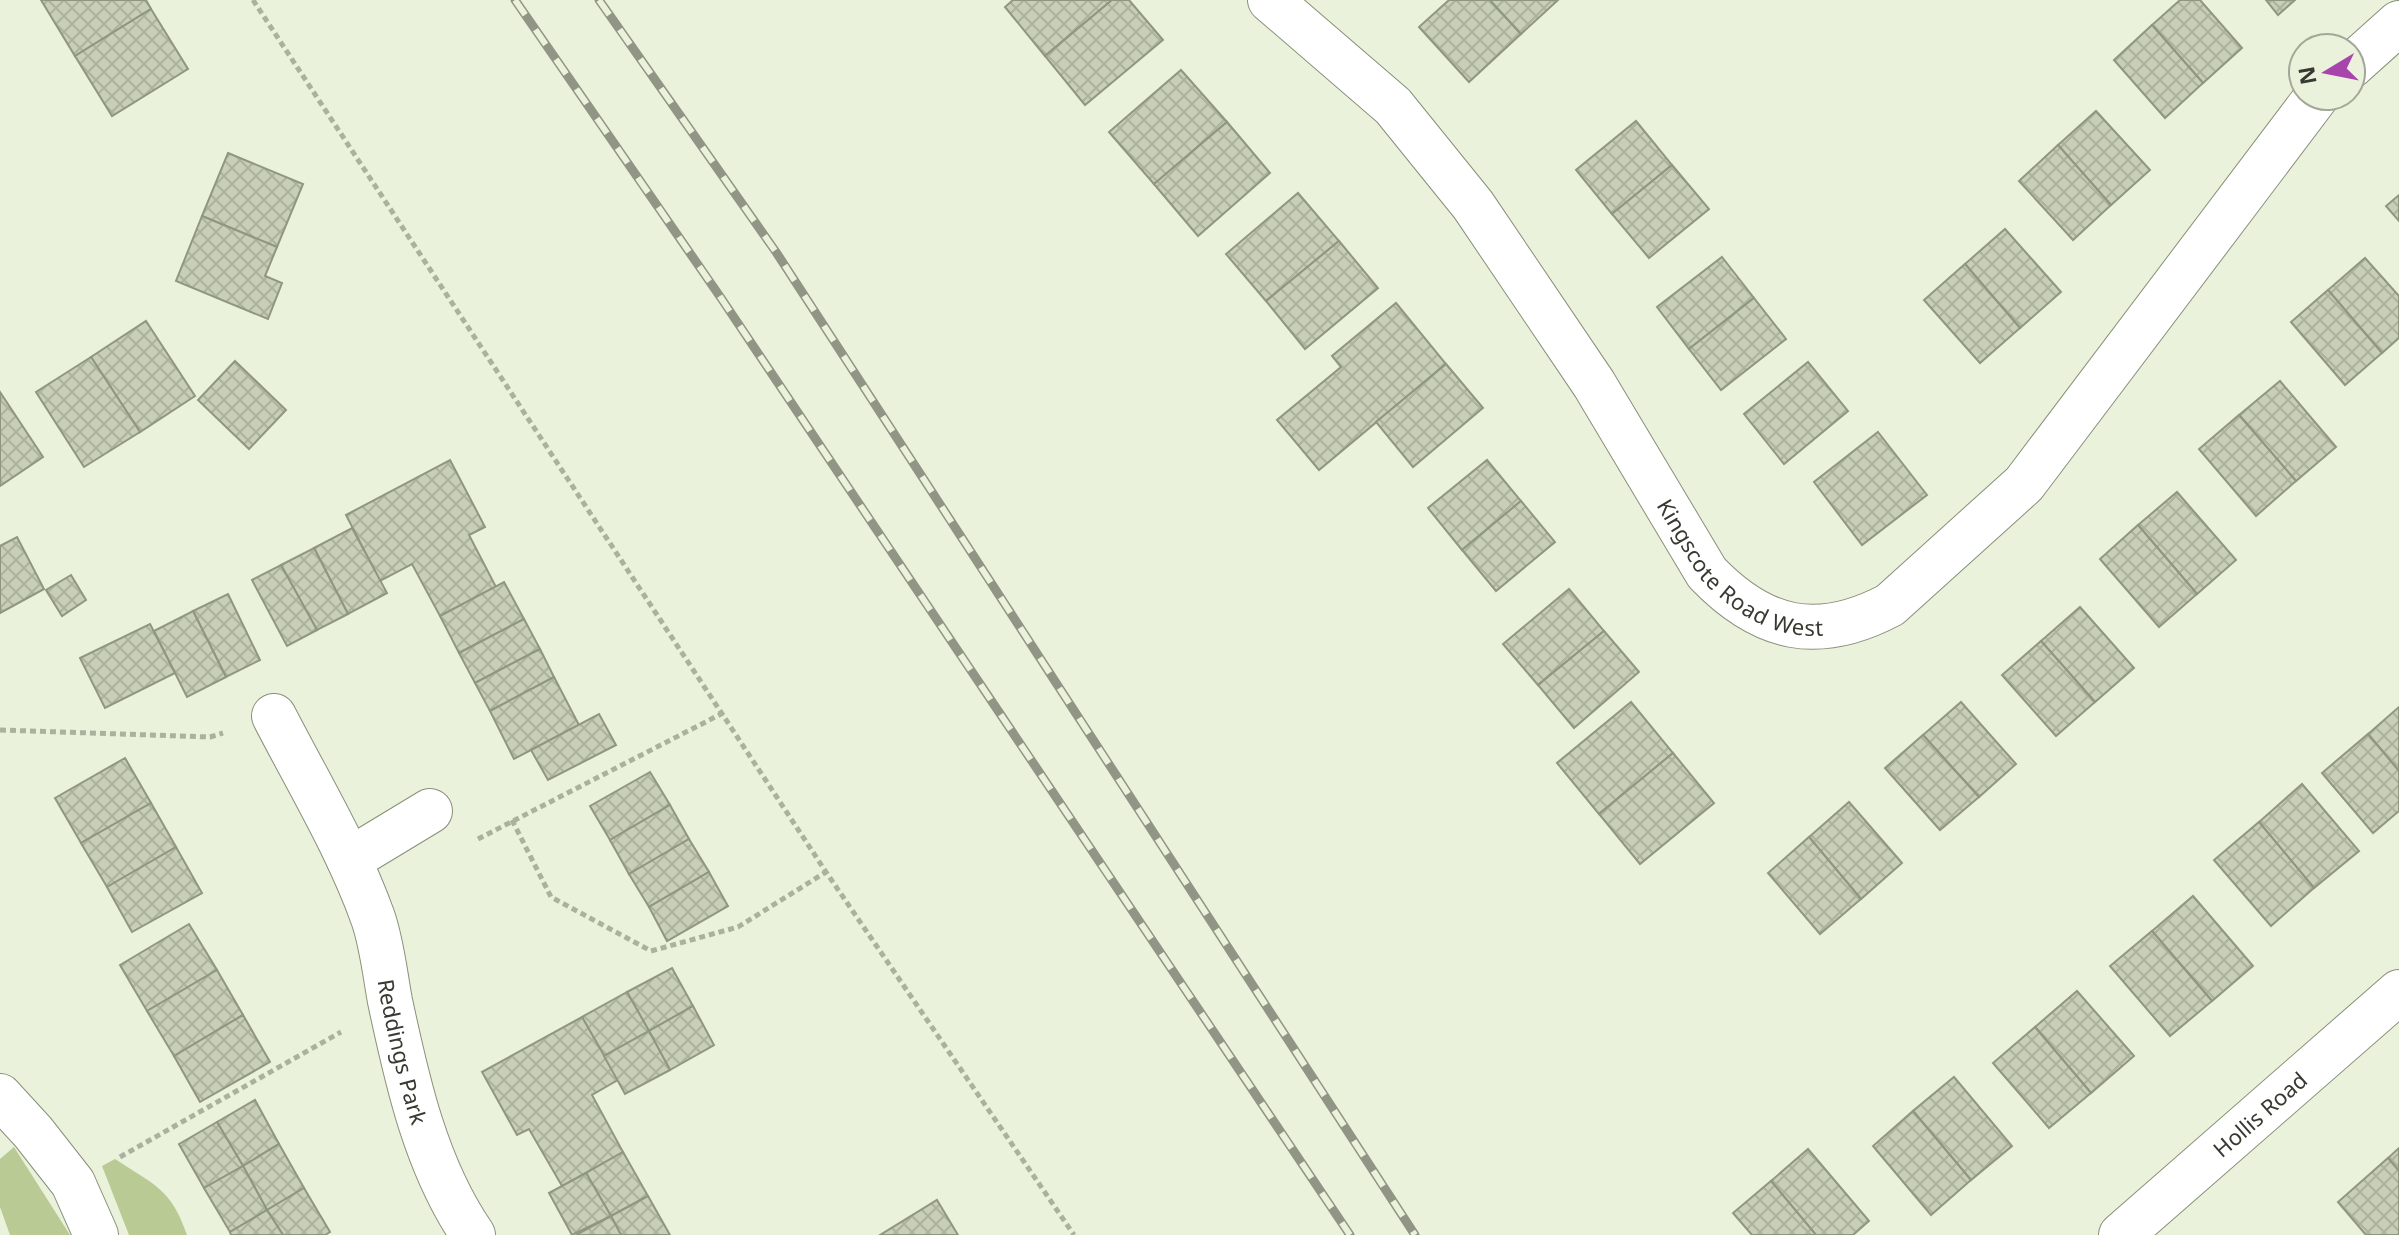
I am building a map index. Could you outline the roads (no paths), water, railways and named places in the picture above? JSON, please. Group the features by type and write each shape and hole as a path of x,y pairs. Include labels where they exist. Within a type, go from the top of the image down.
{"street":[{"name":"Kingscote Road West","path":"1294,7 1393,106 1473,205 1594,384 1707,573 1729,596 1753,612 1781,623 1809,628 1838,626 1865,618 1890,605 2024,484 2305,112"},
{"path":"2367,52 2399,23"},
{"name":"Reddings Park","path":"274,716 349,860 374,920 404,1065 420,1122 442,1177 473,1235"},
{"path":"349,860 430,811"},
{"name":"Hollis Road","path":"2144,1228 2399,992"},
{"path":"0,1096 73,1183 96,1235"}],"railway":[{"path":"515,0 721,298 1350,1235"},
{"path":"599,0 776,252 1415,1235"}]}
